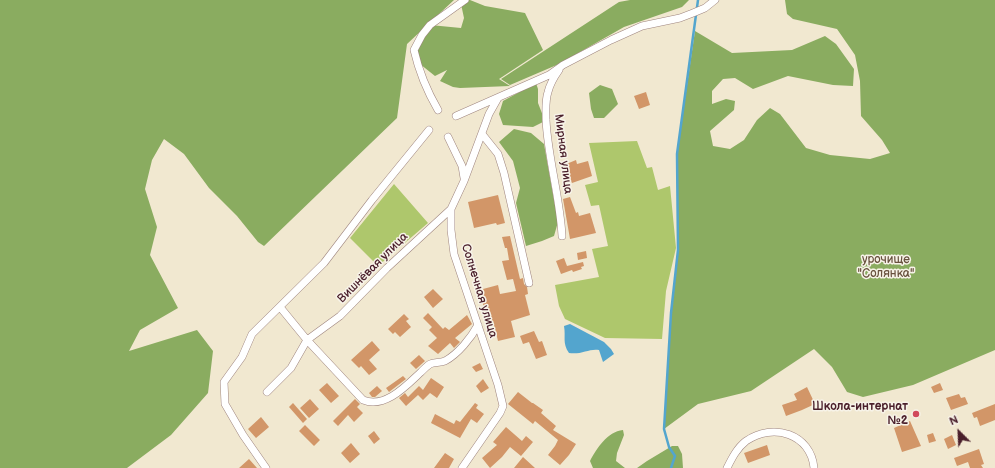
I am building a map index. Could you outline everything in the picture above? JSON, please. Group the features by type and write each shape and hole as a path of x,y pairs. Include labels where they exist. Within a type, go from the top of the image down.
{"street":[{"path":"438,110 428,93 414,50 422,35 430,25 465,0"},
{"path":"456,116 470,108 498,98 548,75 563,65 642,26 693,14 705,8 715,0"},
{"name":"Мирная улица","path":"562,236 561,219 547,127 546,104 548,92 554,77 563,65"},
{"name":"Солнечная улица","path":"462,468 500,413 503,406 498,385 454,254 451,230 451,209 464,181 489,114 498,98"},
{"path":"266,468 243,435 225,404 224,382 242,357 252,334 324,263 372,200 429,130"},
{"path":"482,134 498,154 506,180 530,283"},
{"path":"448,137 462,166 464,181"},
{"name":"Вишнёвая улица","path":"268,392 291,368 307,340 340,316 387,268 451,209"},
{"path":"280,307 307,340 363,400 370,403 390,397 401,390 430,364 440,363 446,360 469,340 478,325"},
{"path":"726,468 738,449 745,442 754,436 777,432 787,434 799,440 811,453 814,468"}],"green space":[{"path":"0,0 454,0 407,44 397,118 264,246 258,242 237,216 209,188 184,154 164,139 152,160 145,189 157,227 150,255 178,308 140,330 129,351 197,330 213,351 208,393 171,435 127,468 0,468"},
{"path":"465,0 470,0 485,6 525,13 543,50 499,79 510,86 453,87 440,81 447,70 435,76 420,64 416,56 422,35 430,25 461,28 464,18 461,4"},
{"path":"630,0 689,0 682,7 624,27 559,64 510,85 501,79 619,2"},
{"name":"урочище \"Солянка\"","path":"785,0 995,0 995,350 913,385 863,397 847,392 832,367 814,349 751,391 698,404 664,429 671,313 678,250 677,154 695,31 732,53 792,50 825,36 836,44 854,69 853,86 833,85 788,76 753,89 735,78 723,79 712,91 712,104 726,99 735,101 734,110 710,131 713,146 730,149 744,140 757,120 770,108 780,114 806,148 830,155 870,159 890,153 882,140 861,116 860,81 855,55 837,29 793,19 787,14"},
{"path":"536,83 538,89 538,103 545,121 533,127 503,125 499,114 503,101"},
{"path":"600,85 612,89 618,104 604,118 594,118 589,93"},
{"path":"514,129 531,133 544,144 558,222 554,236 526,246 516,203 520,188 513,161 499,142"},
{"path":"637,141 647,168 652,167 658,190 670,186 676,248 666,291 662,339 605,338 565,319 559,306 555,285 599,277 592,249 608,246 599,205 591,206 585,185 598,182 589,143"},
{"path":"394,184 428,223 378,266 350,238"},
{"path":"623,430 624,435 617,453 616,461 625,468 593,468 590,461 599,446 607,437 617,431"},
{"path":"672,446 678,446 682,454 683,468 637,468 647,461"}],"water":[{"path":"570,324 604,342 614,354 603,362 599,350 569,353 565,343 564,326"}],"building":[{"path":"646,92 650,105 639,109 634,96"},
{"path":"576,160 577,164 588,161 592,176 572,183 564,165"},
{"path":"498,195 505,223 497,225 496,223 474,228 468,202"},
{"path":"570,197 576,213 578,212 579,216 590,213 596,233 570,239 563,199"},
{"path":"510,236 520,279 523,278 524,284 527,287 528,294 525,295 530,315 511,321 515,337 498,341 493,321 487,322 481,295 484,294 483,289 498,285 500,294 516,291 513,279 507,280 502,261 509,260 507,248 505,248 502,237"},
{"path":"586,251 587,258 578,260 577,253"},
{"path":"564,258 567,266 583,262 584,266 581,267 582,269 573,272 572,270 561,274 556,261"},
{"path":"433,289 443,299 433,308 424,297"},
{"path":"428,313 443,329 445,327 449,330 467,315 472,324 455,338 460,342 454,348 450,343 438,354 428,346 437,338 429,330 432,327 423,318"},
{"path":"404,314 409,319 406,321 411,327 400,337 395,332 393,334 388,329"},
{"path":"534,331 539,342 542,341 547,355 536,359 529,342 523,344 520,336"},
{"path":"372,341 380,350 369,360 377,369 369,375 361,366 359,368 351,360"},
{"path":"419,355 425,361 416,369 410,363"},
{"path":"480,363 483,369 476,372 472,367"},
{"path":"403,376 406,379 389,392 386,388"},
{"path":"431,378 444,387 437,398 430,393 423,400 418,395 406,406 399,398 405,393 408,397 419,386 423,390"},
{"path":"483,379 489,388 481,393 476,386"},
{"path":"327,383 339,396 331,403 319,390"},
{"path":"940,383 943,390 934,393 931,387"},
{"path":"377,386 382,391 375,397 372,397 369,393"},
{"path":"807,387 815,404 786,416 782,405 797,400 794,394"},
{"path":"518,392 543,410 541,413 556,426 553,430 576,444 560,465 548,455 558,440 535,421 533,424 508,404"},
{"path":"959,394 961,398 965,397 968,404 951,410 946,398"},
{"path":"310,399 319,409 309,418 300,408"},
{"path":"355,399 360,404 357,407 363,413 354,422 348,415 338,426 333,421"},
{"path":"293,403 307,419 303,423 289,407"},
{"path":"475,403 478,405 476,408 484,414 477,423 471,419 460,438 431,423 435,414 454,424 456,420 460,422"},
{"path":"995,404 995,420 980,426 977,417 974,418 972,413"},
{"path":"261,417 269,427 256,438 248,429"},
{"path":"910,421 921,446 902,452 894,428"},
{"path":"305,425 320,440 314,446 299,431"},
{"path":"506,427 522,441 526,436 533,442 521,456 510,447 490,468 482,458 497,445 493,442"},
{"path":"374,431 380,439 374,444 368,436"},
{"path":"933,433 936,441 929,443 927,435"},
{"path":"952,435 956,445 948,449 944,439"},
{"path":"351,443 360,454 350,463 341,453"},
{"path":"767,445 770,455 748,463 744,453"},
{"path":"979,449 984,464 981,465 983,468 970,468 968,462 957,466 954,458"},
{"path":"445,453 454,459 449,468 434,468"},
{"path":"523,457 535,468 514,468"},
{"path":"249,459 257,468 239,468"}],"waterway":[{"path":"671,468 675,456 669,447 664,429 671,313 678,250 677,154 698,0"}],"place":[{"name":"Школа-интернат №2","path":"916,414"}]}
